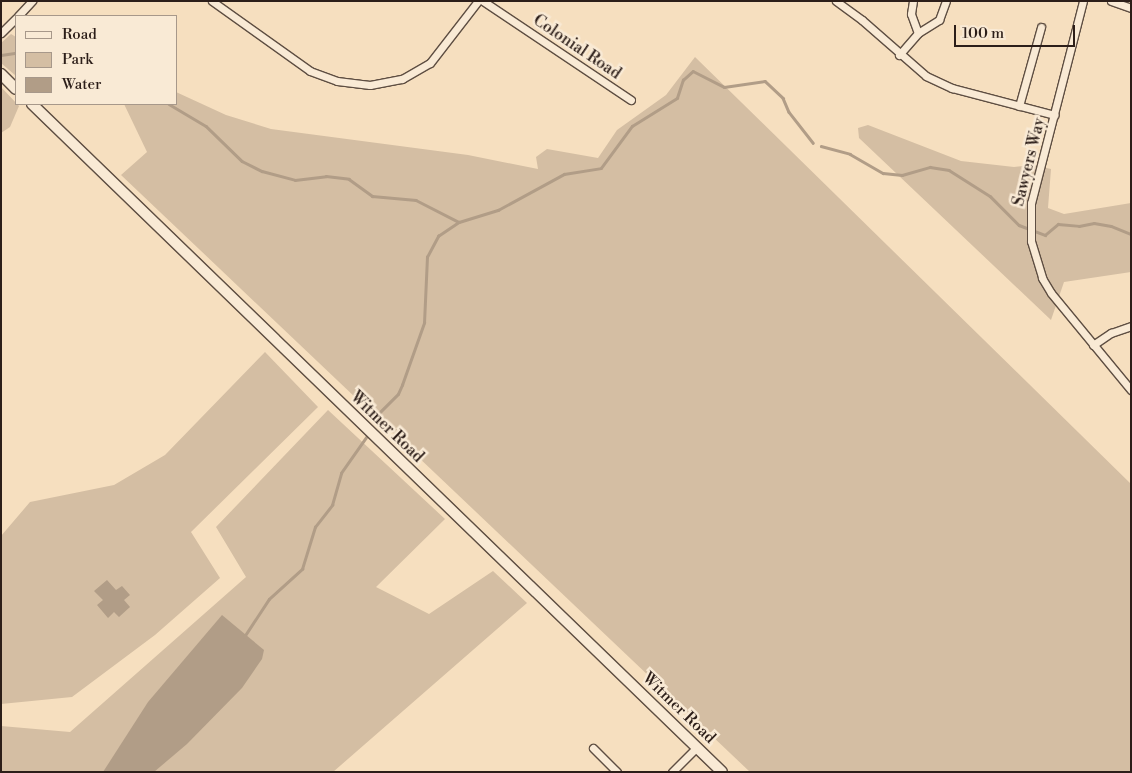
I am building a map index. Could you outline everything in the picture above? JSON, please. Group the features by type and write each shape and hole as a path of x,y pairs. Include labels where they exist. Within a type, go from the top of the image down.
{"street":[{"path":"19,15 32,1"},
{"path":"212,1 310,71 329,79 370,85 402,79 430,63 478,1"},
{"name":"Colonial Road","path":"483,1 631,100"},
{"path":"836,1 862,20 899,55 926,76 952,88 1055,115"},
{"path":"913,1 911,14 918,33"},
{"path":"899,55 918,33 939,20 946,1"},
{"name":"Sawyers Way","path":"1083,1 1031,203 1031,241 1042,278 1051,294 1131,390"},
{"path":"1111,1 1131,8"},
{"path":"1,33 15,19"},
{"path":"1019,106 1042,27"},
{"path":"1,74 15,88"},
{"name":"Witmer Road","path":"33,105 722,772"},
{"path":"1093,345 1131,326"},
{"path":"672,772 697,747"},
{"path":"594,748 616,772"}],"green space":[{"path":"11,34 15,36 15,75 1,63 1,43"},
{"path":"695,57 1131,484 1131,772 750,772 121,175 147,152 124,105 178,105 178,93 226,115 271,129 468,155 538,169 536,157 547,149 598,158 617,130 666,95"},
{"path":"1,87 15,102 15,105 19,106 10,127 1,133"},
{"path":"868,125 961,161 1014,167 1033,165 1051,169 1048,208 1064,214 1131,203 1131,272 1064,282 1051,320 859,138 858,128"},
{"path":"265,352 318,407 191,532 220,578 155,635 72,697 1,704 1,536 30,502 114,485 165,455"},
{"path":"328,410 445,519 376,587 429,614 493,571 527,603 333,772 1,772 1,726 70,732 246,577 216,527"}],"water":[{"path":"107,580 116,590 122,586 130,595 124,600 130,607 119,617 114,612 108,618 97,605 103,600 94,591"},
{"path":"222,615 264,650 262,659 242,688 187,744 154,772 103,772 148,702"}],"waterway":[{"path":"1,55 15,53"},
{"path":"373,419 398,394 402,385 424,323 427,257 438,236 459,222 498,210 564,174 601,168 632,126 677,98 683,80 693,71 724,87 765,81 783,98 789,112 813,143"},
{"path":"171,105 206,126 242,161 262,171 295,180 326,176 349,179 372,196 416,200 459,222"},
{"path":"821,146 850,154 883,173 902,175 930,167 949,170 990,196 1019,225 1045,235 1058,224 1079,226 1094,223 1111,226 1131,234"},
{"path":"244,637 269,599 302,569 315,527 332,505 341,473 367,436"}]}
